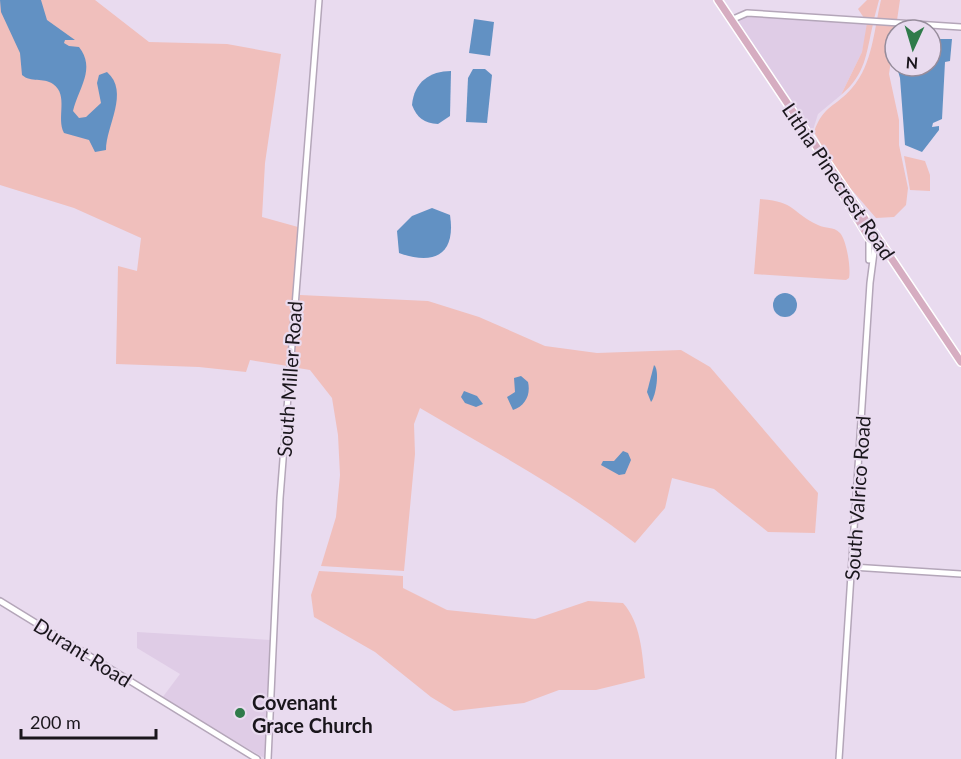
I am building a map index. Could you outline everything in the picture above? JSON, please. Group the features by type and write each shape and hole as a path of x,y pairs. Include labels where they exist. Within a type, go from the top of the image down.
{"main road":[{"name":"Lithia Pinecrest Road","path":"718,0 833,171 873,237 961,362"}],"street":[{"name":"South Miller Road","path":"268,759 281,487 318,0"},
{"path":"731,20 747,13 961,27"},
{"name":"South Valrico Road","path":"839,759 873,237"},
{"path":"852,567 961,574"},
{"name":"Durant Road","path":"0,601 257,759"}],"shaded area":[{"path":"0,0 95,0 149,42 227,44 281,54 265,163 262,217 298,227 288,366 250,360 246,372 199,367 116,364 118,266 137,271 141,238 74,208 0,185"},
{"path":"867,0 879,0 874,19 864,18 858,9"},
{"path":"881,0 900,0 897,18 883,18 883,78 890,78 899,120 899,145 908,188 906,205 894,217 876,218 839,175 814,132 821,116 859,79 872,46"},
{"path":"747,15 867,23 862,52 841,95 818,114 813,130 808,131 734,21"},
{"path":"867,23 873,24 864,63 856,79 841,95 862,52"},
{"path":"904,156 925,161 930,175 930,191 910,190"},
{"path":"760,199 780,202 818,225 835,229 840,233 848,255 849,278 846,280 754,274"},
{"path":"300,295 428,301 479,317 545,346 597,353 681,350 710,367 818,493 815,533 768,532 714,489 672,478 665,508 635,543 557,489 420,408 414,424 415,454 404,571 321,566 336,517 340,475 338,435 332,398 310,370 292,367"},
{"path":"319,571 403,576 403,588 447,610 535,619 588,601 623,603 637,629 645,678 596,690 559,690 524,703 454,711 431,697 375,652 314,617 311,595"},
{"path":"137,632 271,640 266,759 162,698 180,674 137,648"}],"water":[{"path":"0,0 41,0 47,20 75,40 65,40 64,43 79,47 86,63 85,78 73,111 79,118 86,117 101,103 97,83 99,75 107,72 114,80 117,99 106,150 95,152 89,140 64,133 58,89 49,82 29,79 22,75 20,53 1,12"},
{"path":"474,19 494,22 490,56 469,53"},
{"path":"943,39 952,39 950,61 945,62 942,119 933,123 932,127 939,126 939,130 922,152 905,145 900,78 943,78"},
{"path":"473,69 485,69 492,75 487,123 466,122 468,78"},
{"path":"451,71 450,116 438,124 425,121 416,113 412,105 416,90 424,79 436,73"},
{"path":"432,208 450,215 450,239 446,248 433,257 412,257 399,253 397,231 412,216"},
{"path":"785,293 790,294 796,300 796,310 790,316 785,317 780,316 774,310 773,305 774,300 780,294"},
{"path":"654,365 657,372 657,383 651,402 647,392"},
{"path":"521,376 528,382 528,396 521,406 513,410 507,397 515,392 514,378"},
{"path":"464,391 477,396 483,404 476,407 465,403 461,397"},
{"path":"623,451 628,453 631,460 625,474 619,475 601,465 603,461 614,461"}],"place":[{"name":"Covenant Grace Church","path":"240,713"}]}
